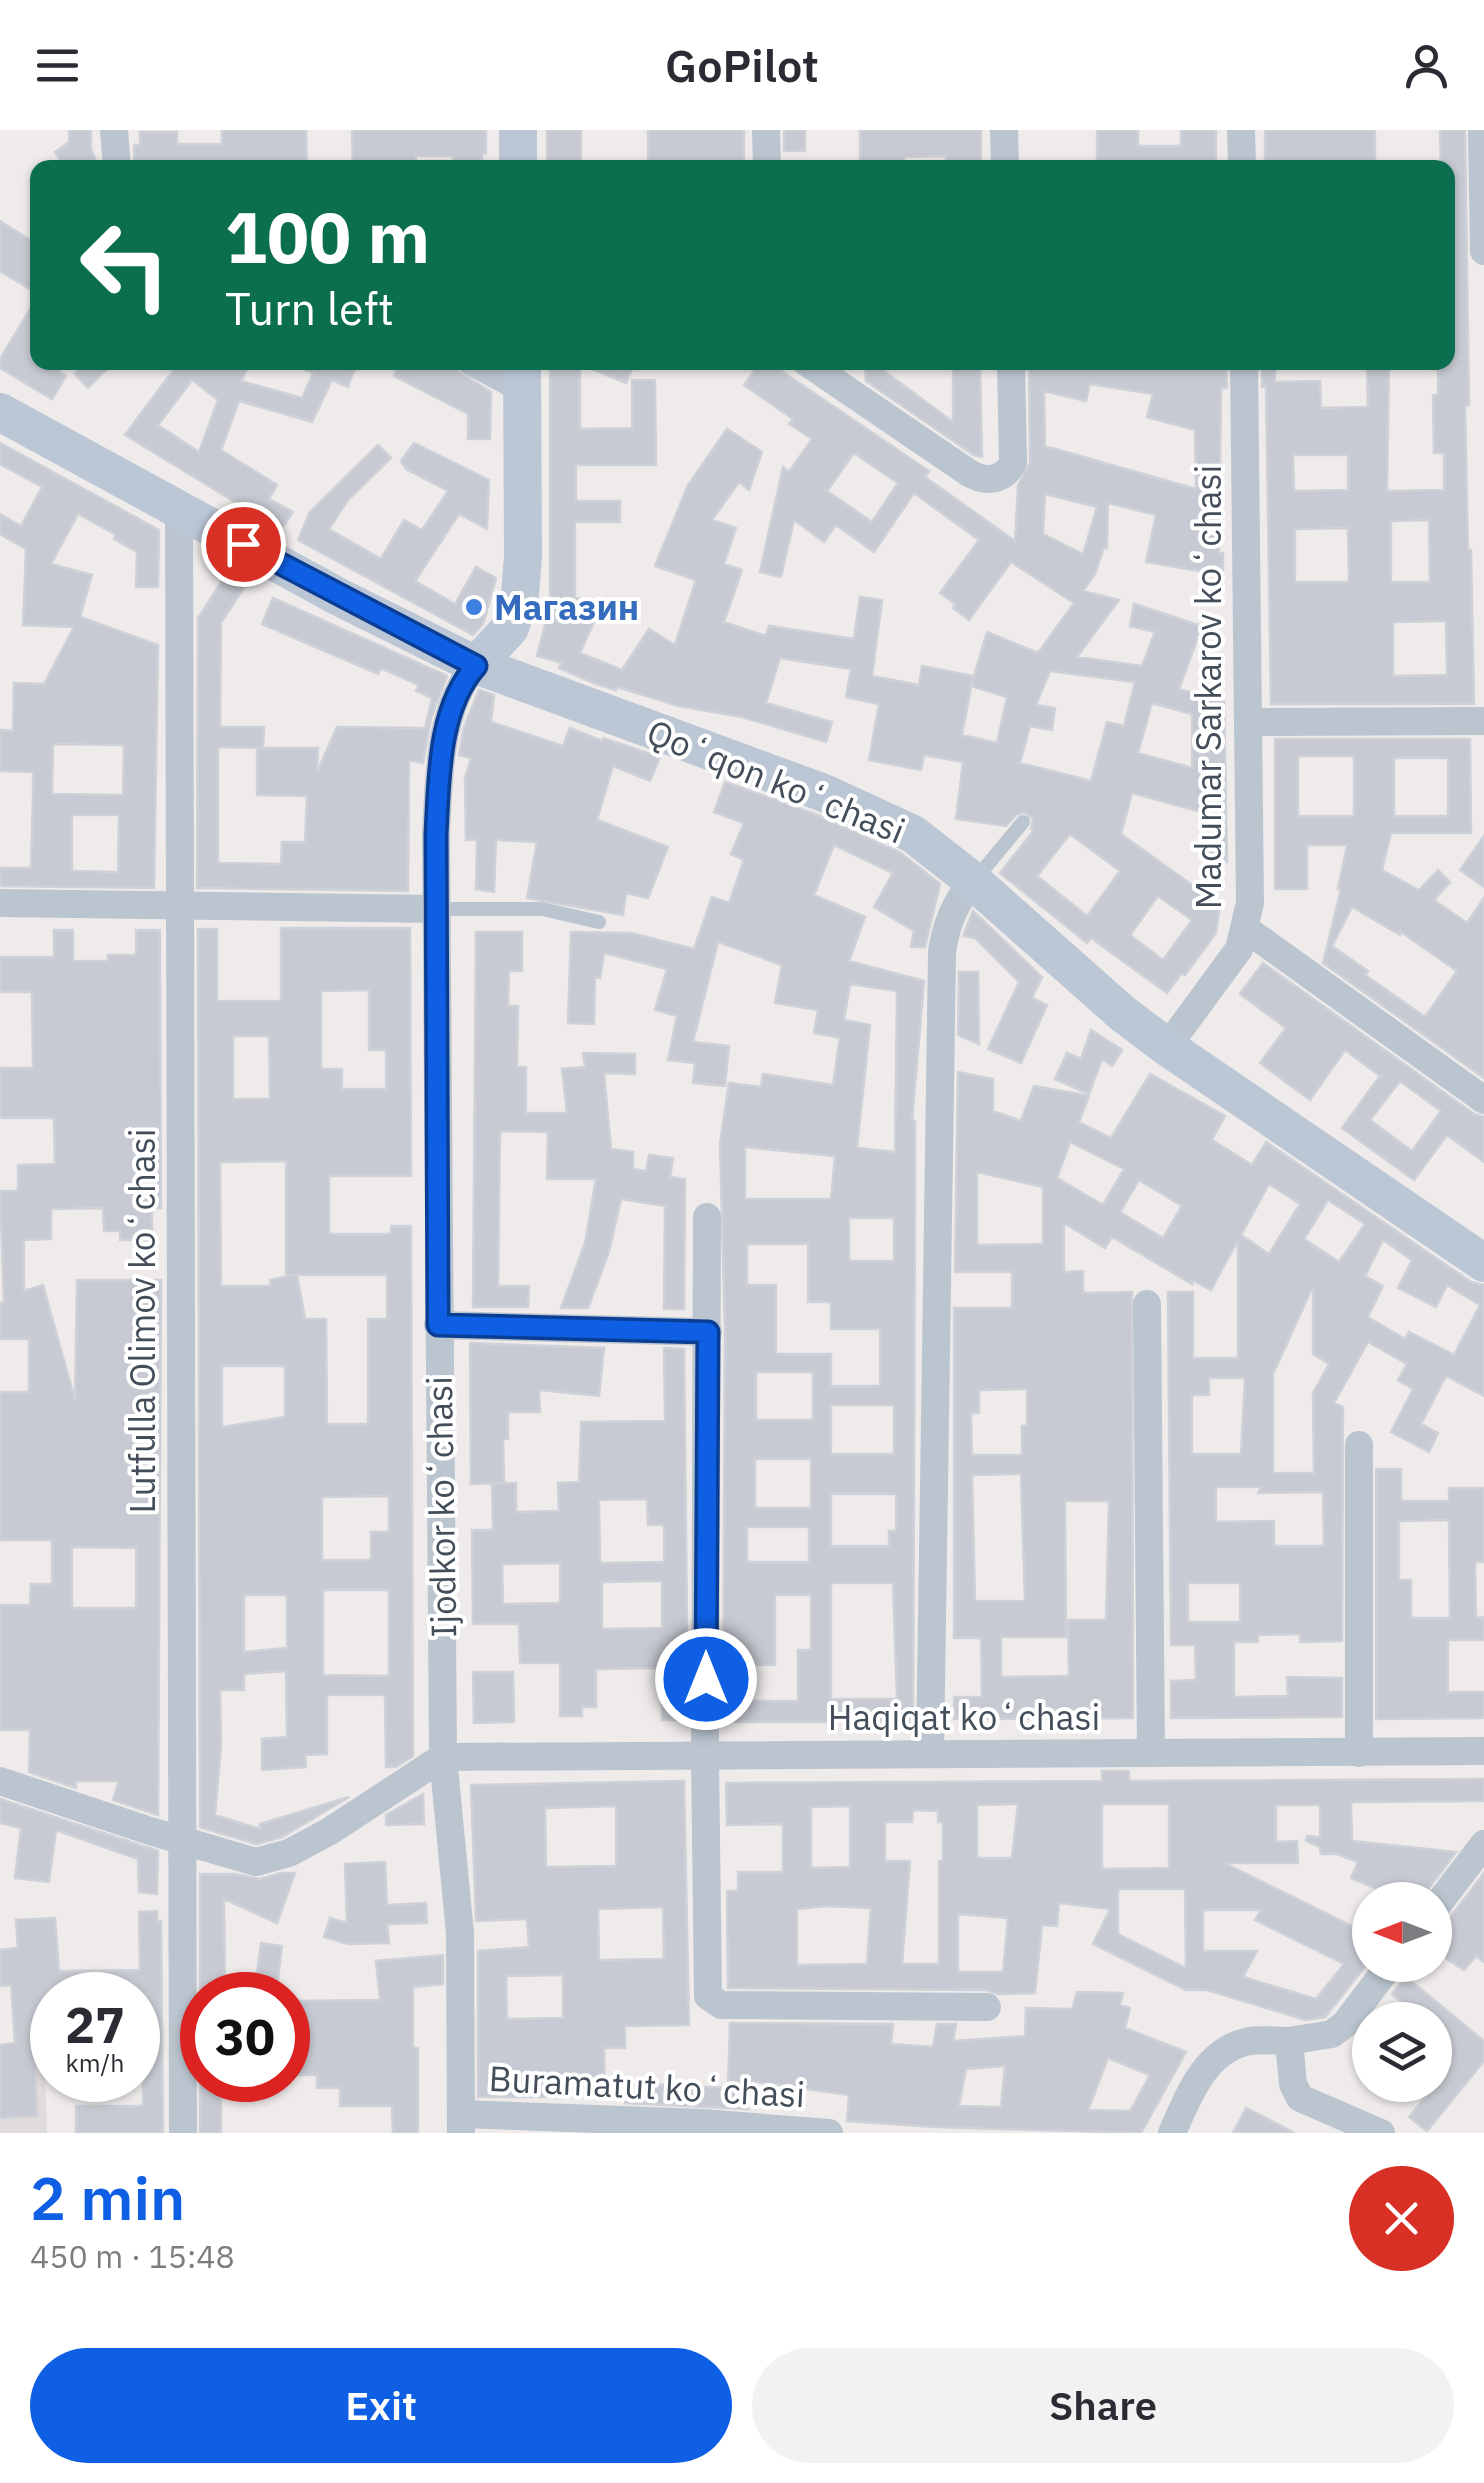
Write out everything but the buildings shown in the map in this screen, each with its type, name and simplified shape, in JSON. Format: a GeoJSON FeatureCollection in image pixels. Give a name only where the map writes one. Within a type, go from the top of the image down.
{"type":"FeatureCollection","features":[{"type":"Feature","properties":{"kind":"main road"},"geometry":{"type":"LineString","coordinates":[[518,130],[518,160]]}},
{"type":"Feature","properties":{"kind":"main road","name":"Ijodkor koʻchasi"},"geometry":{"type":"LineString","coordinates":[[476,666],[510,628],[520,595],[523,376]]}},
{"type":"Feature","properties":{"kind":"main road","name":"Qoʻqon koʻchasi"},"geometry":{"type":"LineString","coordinates":[[0,412],[339,597],[476,666],[824,793],[913,834],[1167,1047],[1484,1263]]}},
{"type":"Feature","properties":{"kind":"street"},"geometry":{"type":"LineString","coordinates":[[114,130],[116,160]]}},
{"type":"Feature","properties":{"kind":"street"},"geometry":{"type":"LineString","coordinates":[[766,130],[767,160]]}},
{"type":"Feature","properties":{"kind":"street"},"geometry":{"type":"LineString","coordinates":[[1004,130],[1005,160]]}},
{"type":"Feature","properties":{"kind":"street"},"geometry":{"type":"LineString","coordinates":[[1241,130],[1242,160]]}},
{"type":"Feature","properties":{"kind":"street"},"geometry":{"type":"LineString","coordinates":[[1482,130],[1484,251]]}},
{"type":"Feature","properties":{"kind":"street"},"geometry":{"type":"LineString","coordinates":[[818,370],[978,478],[990,480],[1003,476],[1014,463],[1010,370]]}},
{"type":"Feature","properties":{"kind":"street","name":"Madumar Sarkarov koʻchasi"},"geometry":{"type":"LineString","coordinates":[[1167,1047],[1239,949],[1250,903],[1244,370]]}},
{"type":"Feature","properties":{"kind":"street","name":"Lutfulla Olimov koʻchasi"},"geometry":{"type":"LineString","coordinates":[[178,509],[182,2133]]}},
{"type":"Feature","properties":{"kind":"street","name":"Ijodkor koʻchasi"},"geometry":{"type":"LineString","coordinates":[[461,2123],[460,1933],[444,1757],[436,834],[440,770],[454,701],[463,680],[476,666]]}},
{"type":"Feature","properties":{"kind":"street"},"geometry":{"type":"LineString","coordinates":[[1249,722],[1484,721]]}},
{"type":"Feature","properties":{"kind":"street"},"geometry":{"type":"LineString","coordinates":[[930,1754],[942,952],[946,928],[958,900],[973,881]]}},
{"type":"Feature","properties":{"kind":"street"},"geometry":{"type":"LineString","coordinates":[[0,903],[436,909]]}},
{"type":"Feature","properties":{"kind":"street"},"geometry":{"type":"LineString","coordinates":[[1246,929],[1484,1100]]}},
{"type":"Feature","properties":{"kind":"street"},"geometry":{"type":"LineString","coordinates":[[707,1218],[706,1990],[711,2000],[721,2005],[987,2007]]}},
{"type":"Feature","properties":{"kind":"street"},"geometry":{"type":"LineString","coordinates":[[1147,1304],[1152,1754]]}},
{"type":"Feature","properties":{"kind":"street"},"geometry":{"type":"LineString","coordinates":[[438,1325],[708,1332]]}},
{"type":"Feature","properties":{"kind":"street"},"geometry":{"type":"LineString","coordinates":[[1359,1445],[1359,1752]]}},
{"type":"Feature","properties":{"kind":"street","name":"Haqiqat koʻchasi"},"geometry":{"type":"LineString","coordinates":[[444,1757],[1484,1751]]}},
{"type":"Feature","properties":{"kind":"street"},"geometry":{"type":"LineString","coordinates":[[0,1782],[256,1862],[273,1859],[330,1831],[444,1757]]}},
{"type":"Feature","properties":{"kind":"street"},"geometry":{"type":"LineString","coordinates":[[1452,1886],[1484,1844]]}},
{"type":"Feature","properties":{"kind":"street"},"geometry":{"type":"LineString","coordinates":[[1172,2133],[1195,2082],[1218,2056],[1249,2041],[1290,2042],[1332,2034],[1345,2024],[1377,1982]]}},
{"type":"Feature","properties":{"kind":"street"},"geometry":{"type":"LineString","coordinates":[[1290,2042],[1292,2078],[1300,2098],[1381,2133]]}},
{"type":"Feature","properties":{"kind":"street","name":"Buramatut koʻchasi"},"geometry":{"type":"LineString","coordinates":[[461,2123],[828,2133]]}},
{"type":"Feature","properties":{"kind":"lane"},"geometry":{"type":"LineString","coordinates":[[973,881],[1023,822]]}},
{"type":"Feature","properties":{"kind":"lane"},"geometry":{"type":"LineString","coordinates":[[436,909],[542,909],[600,922]]}},
{"type":"Feature","properties":{"kind":"shaded area"},"geometry":{"type":"Polygon","coordinates":[[[30,2068],[30,2102],[46,2102],[47,2133],[0,2133],[0,2071],[30,2068]]]}},
{"type":"Feature","properties":{"kind":"place","name":"Магазин"},"geometry":{"type":"Point","coordinates":[474,607]}},
{"type":"Feature","properties":{"kind":"route"},"geometry":{"type":"LineString","coordinates":[[243,544],[476,666],[463,680],[454,701],[440,770],[436,834],[438,1325],[708,1332],[706,1679]]}}]}
